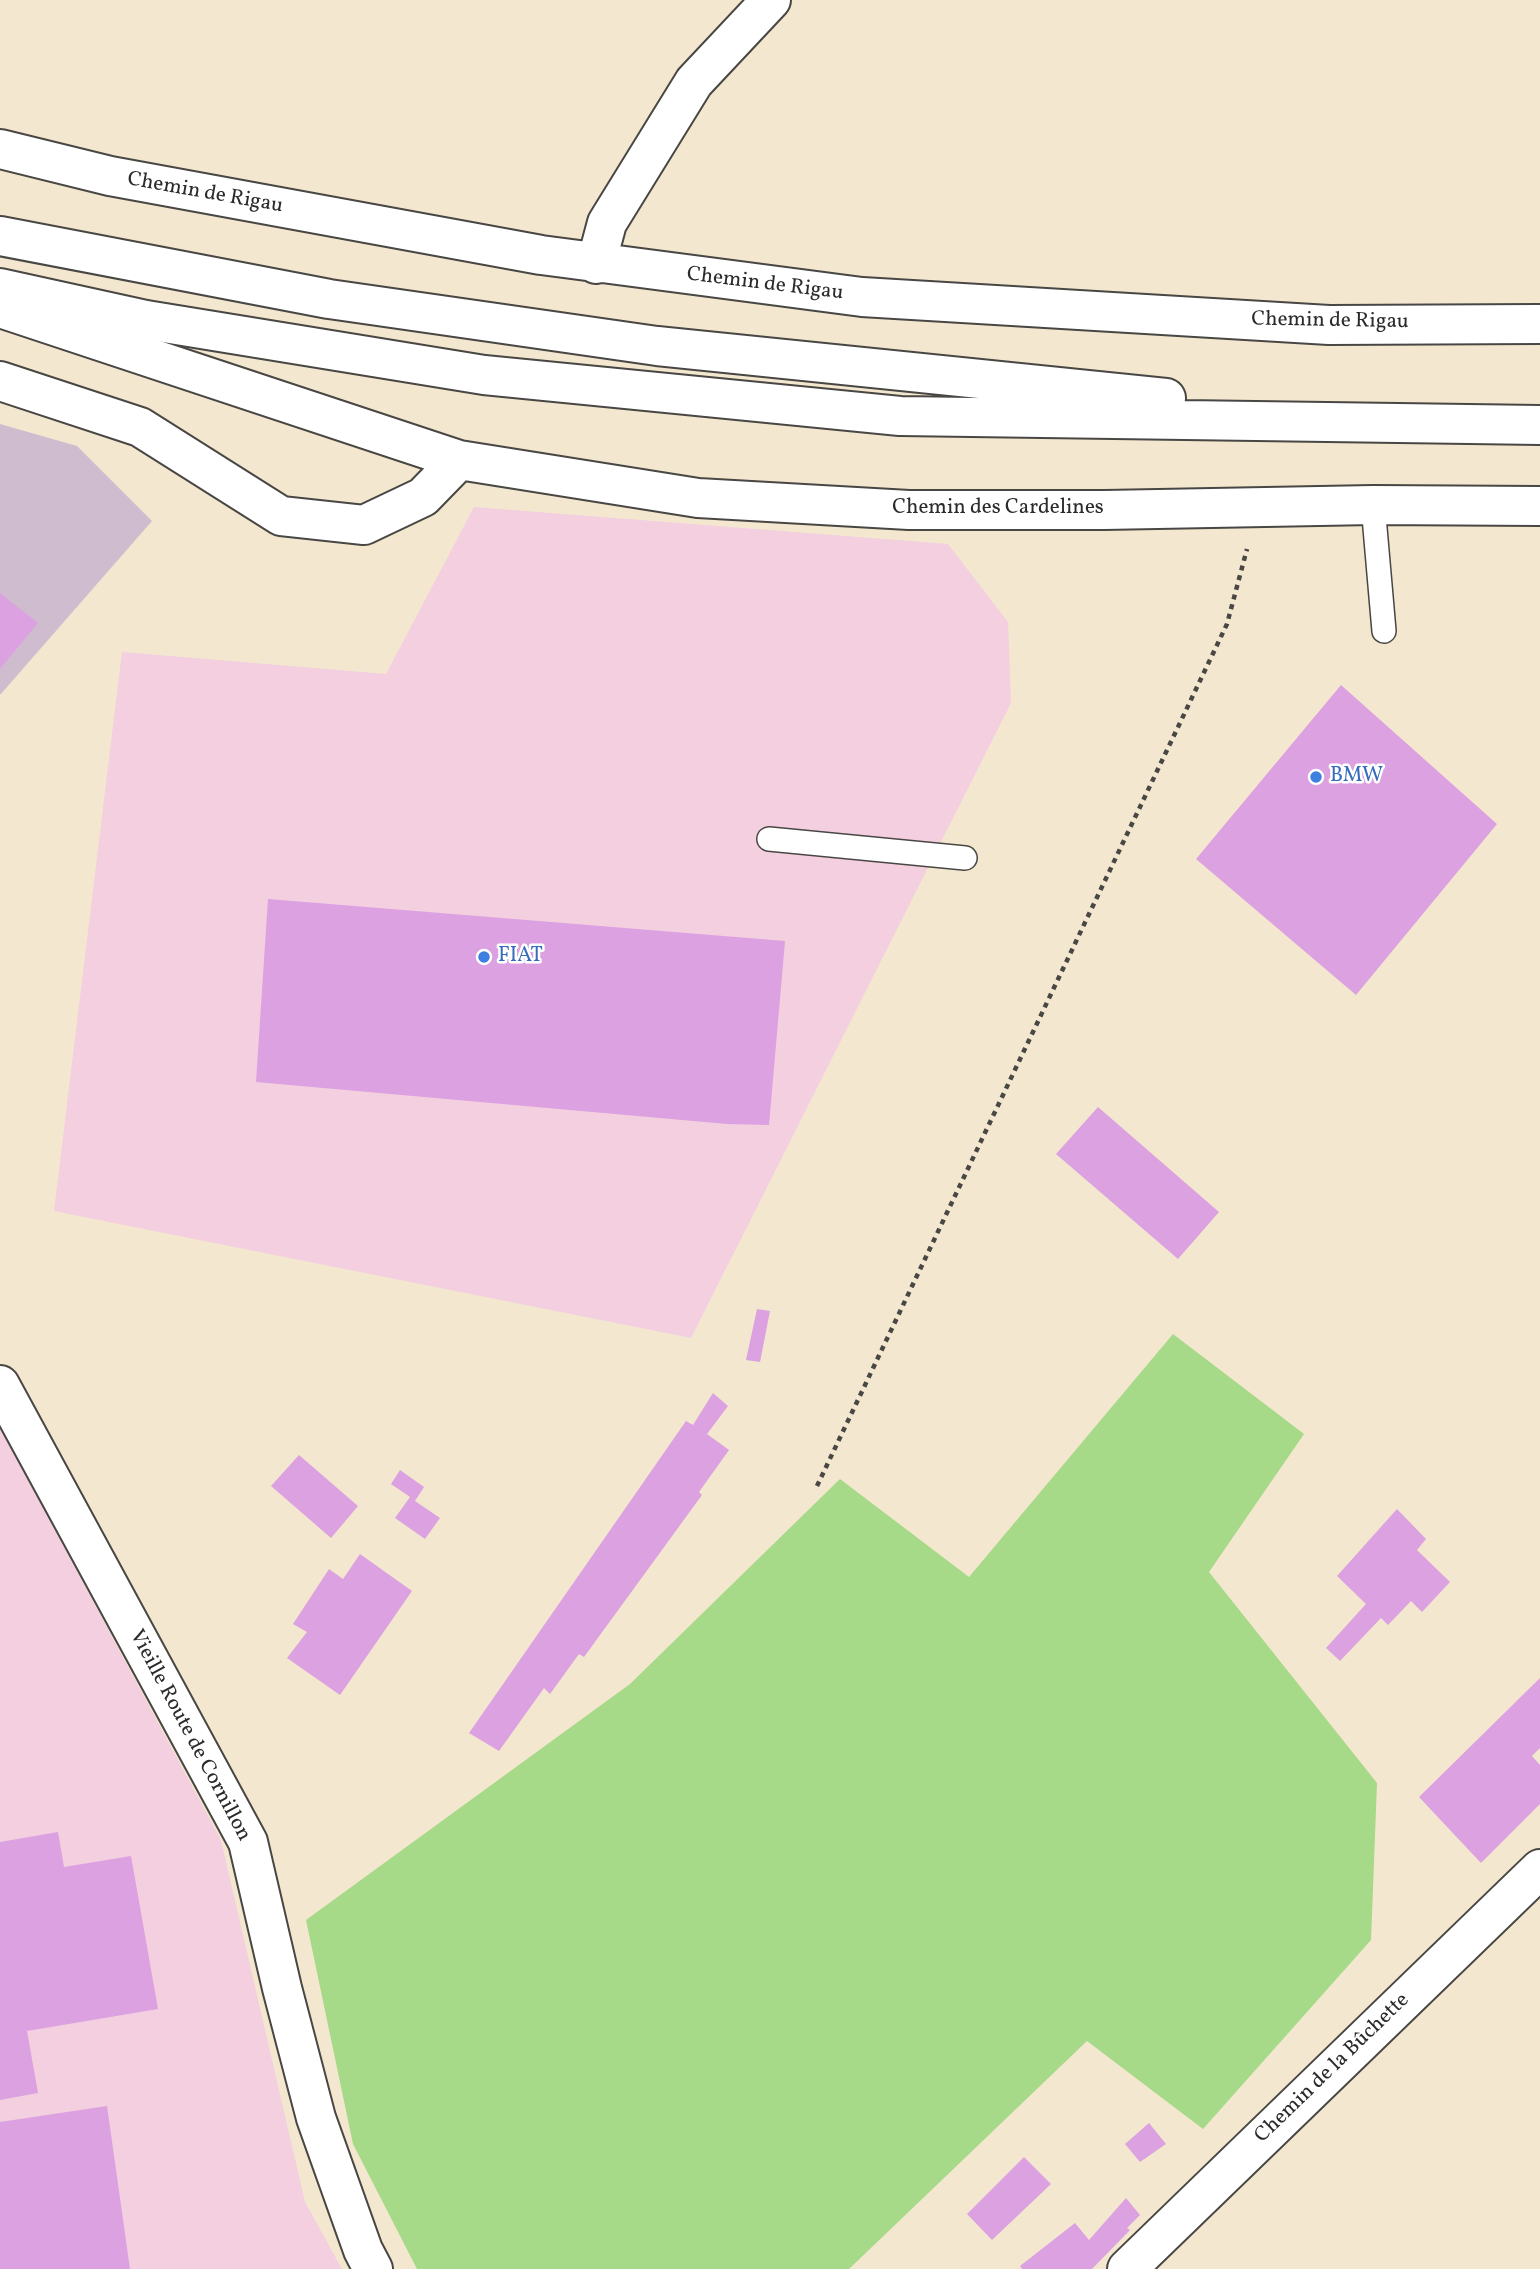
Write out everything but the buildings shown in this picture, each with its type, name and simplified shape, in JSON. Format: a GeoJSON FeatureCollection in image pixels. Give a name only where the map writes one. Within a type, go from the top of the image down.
{"type":"FeatureCollection","features":[{"type":"Feature","properties":{"kind":"street"},"geometry":{"type":"LineString","coordinates":[[596,264],[607,223],[694,82],[771,0]]}},
{"type":"Feature","properties":{"kind":"street","name":"Chemin de Rigau"},"geometry":{"type":"LineString","coordinates":[[0,149],[110,176],[596,264],[862,297],[1329,325],[1540,324]]}},
{"type":"Feature","properties":{"kind":"street"},"geometry":{"type":"LineString","coordinates":[[0,236],[357,303],[657,346],[1208,402],[1270,422]]}},
{"type":"Feature","properties":{"kind":"street"},"geometry":{"type":"LineString","coordinates":[[0,288],[146,320],[484,375],[900,416],[1540,425]]}},
{"type":"Feature","properties":{"kind":"street","name":"Chemin des Cardelines"},"geometry":{"type":"LineString","coordinates":[[0,308],[459,460],[698,498],[909,510],[1540,506]]}},
{"type":"Feature","properties":{"kind":"street"},"geometry":{"type":"LineString","coordinates":[[0,381],[141,427],[281,516],[364,525],[424,497],[459,460]]}},
{"type":"Feature","properties":{"kind":"street","name":"Vieille Route de Cornillon"},"geometry":{"type":"LineString","coordinates":[[0,1385],[248,1842],[316,2118],[363,2250],[373,2269]]}},
{"type":"Feature","properties":{"kind":"street","name":"Chemin de la Bûchette"},"geometry":{"type":"LineString","coordinates":[[1127,2269],[1540,1870]]}},
{"type":"Feature","properties":{"kind":"lane"},"geometry":{"type":"LineString","coordinates":[[1373,505],[1384,631]]}},
{"type":"Feature","properties":{"kind":"lane"},"geometry":{"type":"LineString","coordinates":[[769,839],[965,858]]}},
{"type":"Feature","properties":{"kind":"path"},"geometry":{"type":"LineString","coordinates":[[817,1486],[1227,624],[1258,507]]}},
{"type":"Feature","properties":{"kind":"shaded area"},"geometry":{"type":"Polygon","coordinates":[[[0,424],[77,446],[152,521],[0,695],[0,424]]]}},
{"type":"Feature","properties":{"kind":"shaded area","name":"FIAT"},"geometry":{"type":"Polygon","coordinates":[[[474,507],[948,544],[1008,622],[1011,703],[691,1338],[54,1211],[122,652],[386,674],[474,507]]]}},
{"type":"Feature","properties":{"kind":"shaded area"},"geometry":{"type":"Polygon","coordinates":[[[0,1428],[221,1840],[305,2202],[342,2269],[0,2269],[0,1428]]]}},
{"type":"Feature","properties":{"kind":"green space"},"geometry":{"type":"Polygon","coordinates":[[[1173,1334],[1304,1434],[1209,1572],[1377,1783],[1371,1940],[1203,2129],[1087,2041],[849,2269],[417,2269],[353,2144],[306,1920],[630,1684],[840,1479],[969,1577],[1173,1334]]]}},
{"type":"Feature","properties":{"kind":"place","name":"BMW"},"geometry":{"type":"Point","coordinates":[1316,777]}},
{"type":"Feature","properties":{"kind":"place","name":"FIAT"},"geometry":{"type":"Point","coordinates":[484,957]}}]}
